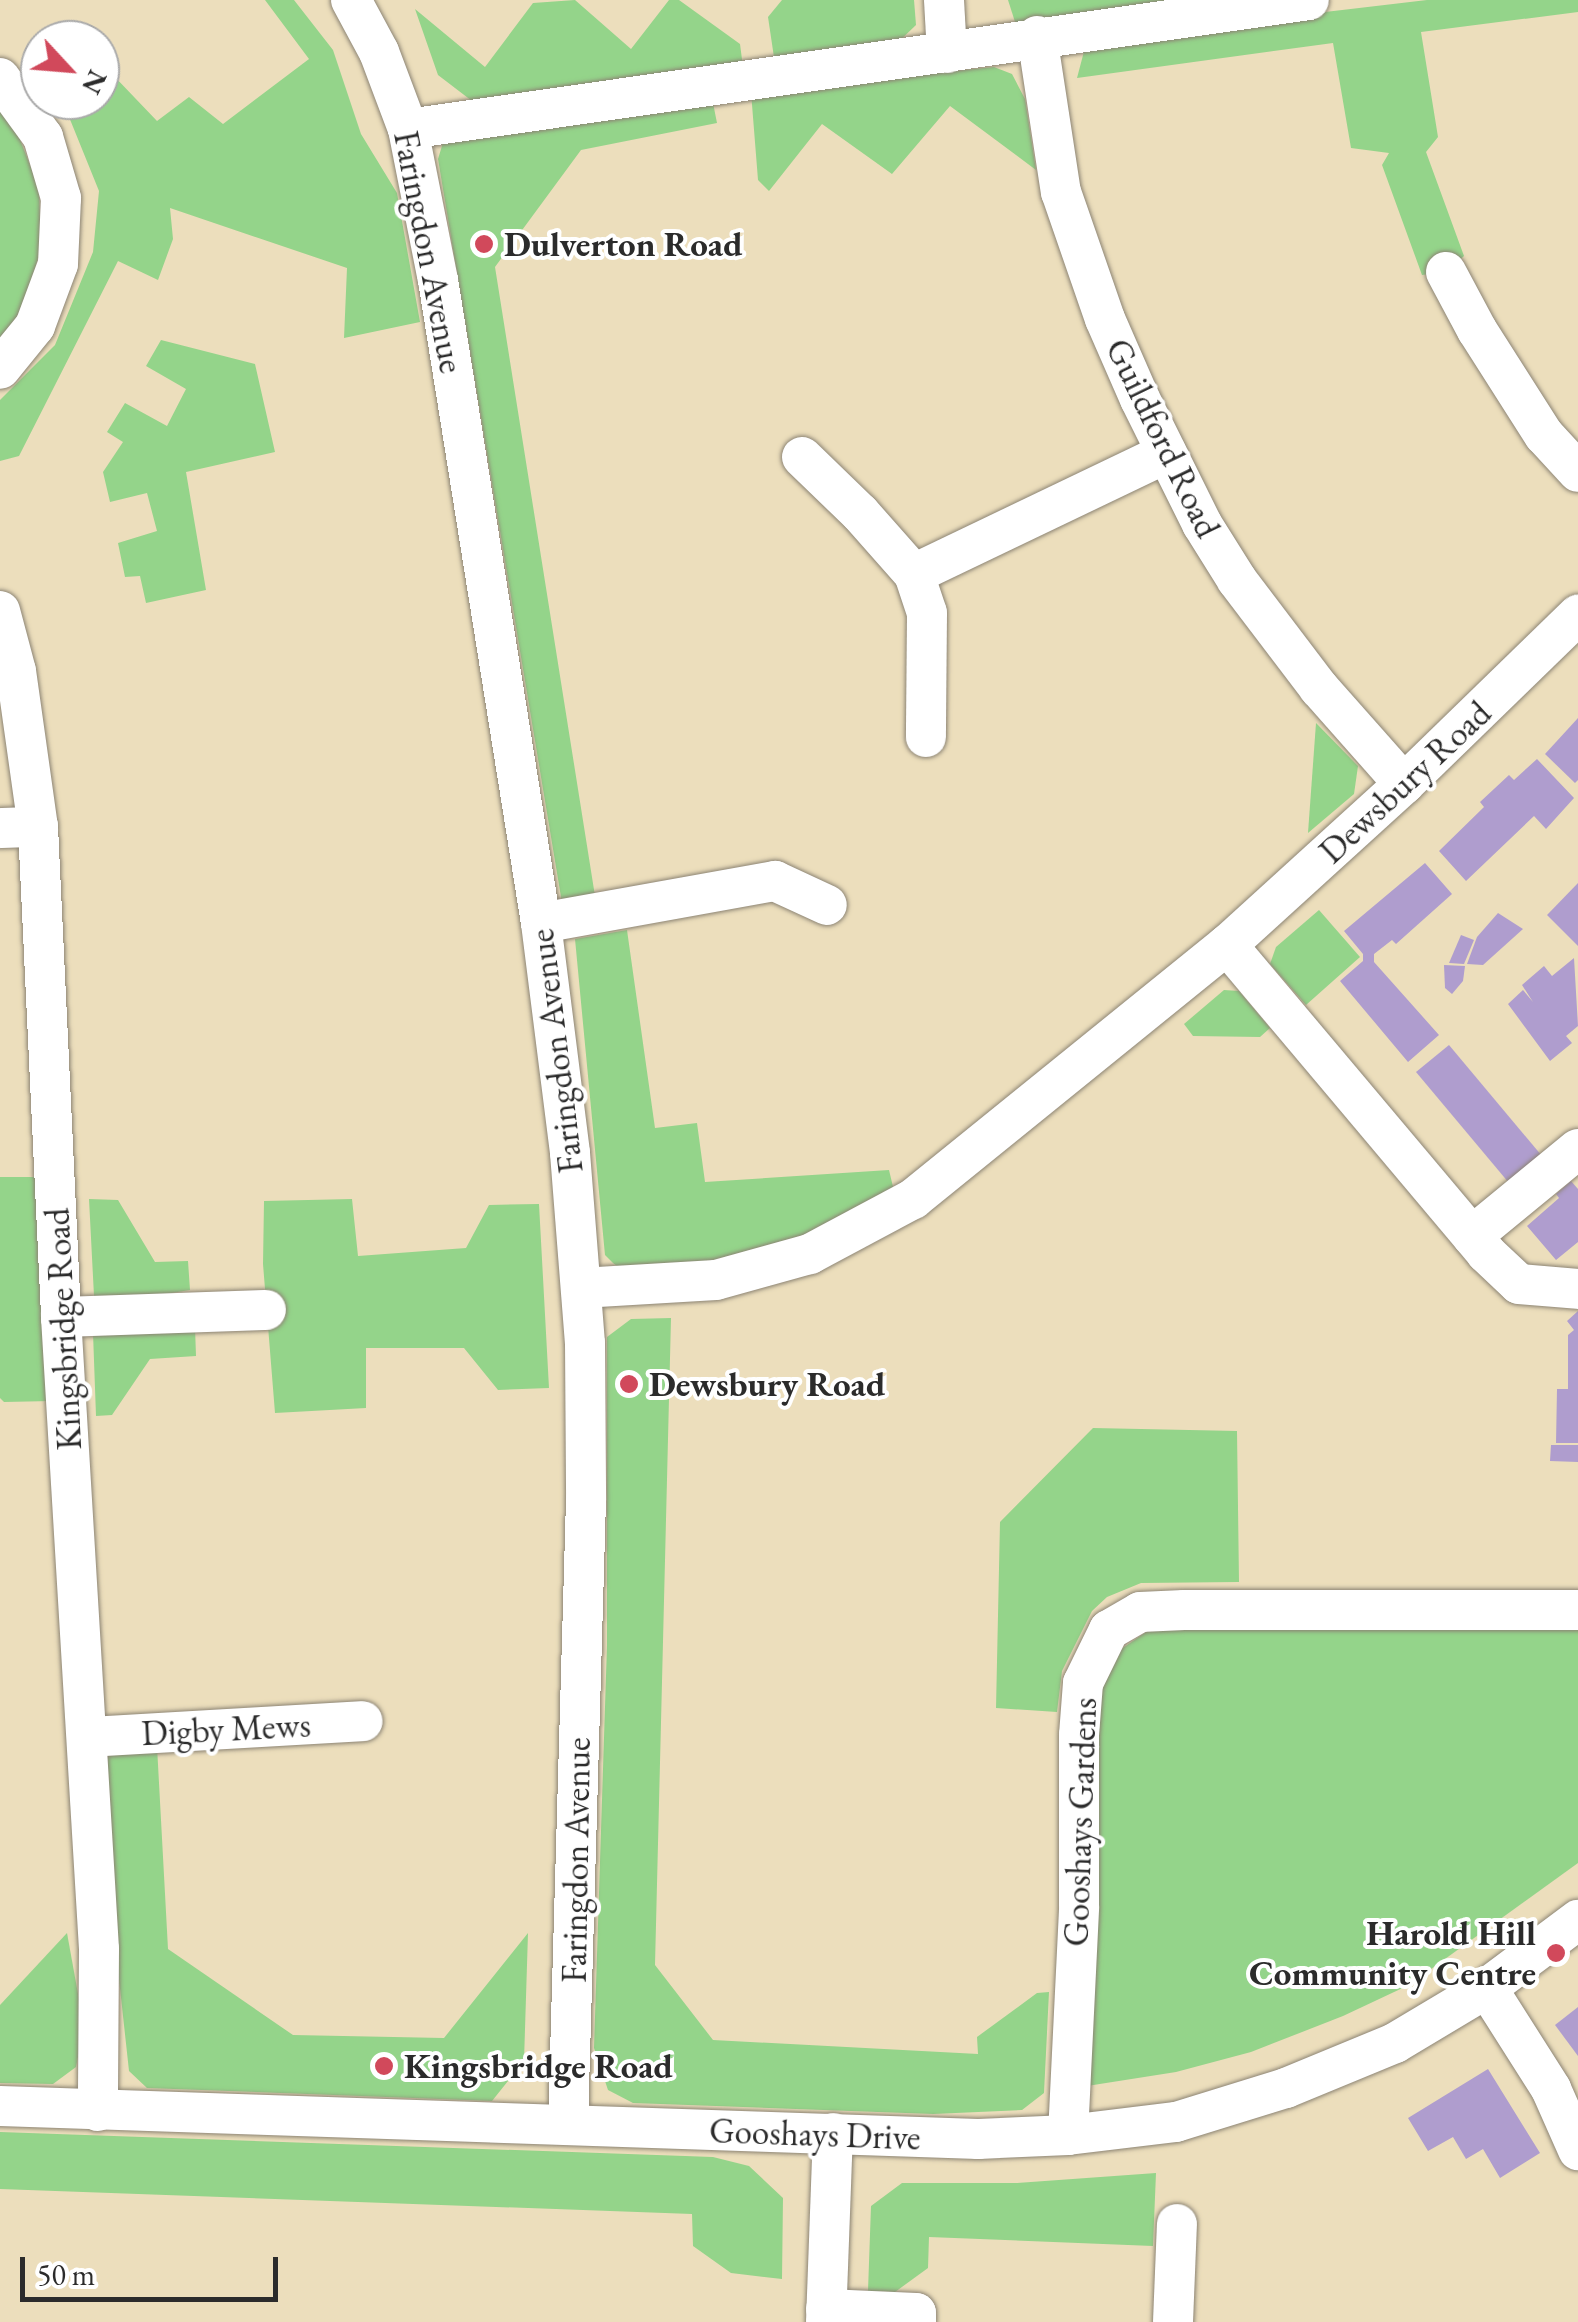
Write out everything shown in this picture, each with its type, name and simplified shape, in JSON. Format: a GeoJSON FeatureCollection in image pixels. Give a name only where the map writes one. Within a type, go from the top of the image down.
{"type":"FeatureCollection","features":[{"type":"Feature","properties":{"kind":"street","name":"Faringdon Avenue"},"geometry":{"type":"LineString","coordinates":[[351,0],[379,52],[408,129],[444,318],[542,924],[570,1153],[581,1288],[586,1500],[568,2125]]}},
{"type":"Feature","properties":{"kind":"street"},"geometry":{"type":"LineString","coordinates":[[944,0],[947,53]]}},
{"type":"Feature","properties":{"kind":"street"},"geometry":{"type":"LineString","coordinates":[[408,129],[730,80],[947,53],[1037,36],[1310,0]]}},
{"type":"Feature","properties":{"kind":"street","name":"Guildford Road"},"geometry":{"type":"LineString","coordinates":[[1037,36],[1061,192],[1074,238],[1105,319],[1167,453],[1202,524],[1280,640],[1404,784]]}},
{"type":"Feature","properties":{"kind":"street"},"geometry":{"type":"LineString","coordinates":[[0,78],[42,136],[60,198],[58,264],[35,326],[0,370]]}},
{"type":"Feature","properties":{"kind":"street"},"geometry":{"type":"LineString","coordinates":[[1446,272],[1477,330],[1544,435],[1578,472]]}},
{"type":"Feature","properties":{"kind":"street"},"geometry":{"type":"LineString","coordinates":[[914,574],[1167,453]]}},
{"type":"Feature","properties":{"kind":"street"},"geometry":{"type":"LineString","coordinates":[[802,456],[914,574],[927,613],[926,738]]}},
{"type":"Feature","properties":{"kind":"street","name":"Kingsbridge Road"},"geometry":{"type":"LineString","coordinates":[[0,610],[16,672],[19,828],[61,1317],[89,1738],[102,2029],[98,2111]]}},
{"type":"Feature","properties":{"kind":"street","name":"Dewsbury Road"},"geometry":{"type":"LineString","coordinates":[[581,1288],[716,1280],[810,1254],[912,1198],[1227,944],[1404,784],[1578,615]]}},
{"type":"Feature","properties":{"kind":"street"},"geometry":{"type":"LineString","coordinates":[[542,924],[776,881],[828,906]]}},
{"type":"Feature","properties":{"kind":"street"},"geometry":{"type":"LineString","coordinates":[[1227,944],[1472,1236],[1519,1284],[1561,1289]]}},
{"type":"Feature","properties":{"kind":"street"},"geometry":{"type":"LineString","coordinates":[[1472,1236],[1578,1149]]}},
{"type":"Feature","properties":{"kind":"street"},"geometry":{"type":"LineString","coordinates":[[61,1317],[266,1310]]}},
{"type":"Feature","properties":{"kind":"street","name":"Gooshays Gardens"},"geometry":{"type":"LineString","coordinates":[[1068,2135],[1079,1906],[1079,1735],[1083,1683],[1109,1630],[1140,1612],[1184,1610],[1578,1610]]}},
{"type":"Feature","properties":{"kind":"street","name":"Digby Mews"},"geometry":{"type":"LineString","coordinates":[[89,1738],[363,1721]]}},
{"type":"Feature","properties":{"kind":"street","name":"Gooshays Drive"},"geometry":{"type":"LineString","coordinates":[[0,2106],[978,2139],[1068,2135],[1176,2122],[1286,2088],[1394,2044],[1487,1988],[1578,1920]]}},
{"type":"Feature","properties":{"kind":"street"},"geometry":{"type":"LineString","coordinates":[[1487,1988],[1551,2089],[1578,2150]]}},
{"type":"Feature","properties":{"kind":"street"},"geometry":{"type":"LineString","coordinates":[[833,2134],[826,2316],[916,2313],[916,2322]]}},
{"type":"Feature","properties":{"kind":"street"},"geometry":{"type":"LineString","coordinates":[[1173,2322],[1177,2224]]}},
{"type":"Feature","properties":{"kind":"green space"},"geometry":{"type":"Polygon","coordinates":[[[265,0],[294,0],[333,50],[361,134],[397,193],[420,322],[344,338],[347,268],[170,208],[173,239],[158,280],[118,261],[19,456],[0,461],[0,400],[55,345],[93,252],[99,191],[70,120],[120,120],[120,82],[157,121],[189,97],[223,124],[309,59],[265,0]]]}},
{"type":"Feature","properties":{"kind":"green space"},"geometry":{"type":"Polygon","coordinates":[[[575,0],[631,49],[669,0],[679,0],[740,44],[743,67],[472,101],[438,75],[415,9],[485,67],[533,3],[575,0]]]}},
{"type":"Feature","properties":{"kind":"green space"},"geometry":{"type":"Polygon","coordinates":[[[782,0],[914,0],[916,25],[891,49],[775,64],[768,17],[782,0]]]}},
{"type":"Feature","properties":{"kind":"green space"},"geometry":{"type":"Polygon","coordinates":[[[1008,0],[1207,0],[1016,25],[1008,0]]]}},
{"type":"Feature","properties":{"kind":"green space"},"geometry":{"type":"Polygon","coordinates":[[[1427,0],[1578,0],[1578,12],[1421,32],[1438,137],[1426,152],[1464,256],[1446,272],[1422,275],[1382,165],[1389,153],[1351,148],[1333,43],[1077,78],[1087,40],[1427,0]]]}},
{"type":"Feature","properties":{"kind":"green space"},"geometry":{"type":"Polygon","coordinates":[[[994,67],[1012,74],[1025,99],[1036,170],[950,106],[892,174],[822,124],[769,191],[758,180],[751,92],[994,67]]]}},
{"type":"Feature","properties":{"kind":"green space"},"geometry":{"type":"Polygon","coordinates":[[[712,98],[717,123],[581,150],[495,267],[595,896],[562,903],[438,159],[445,136],[712,98]]]}},
{"type":"Feature","properties":{"kind":"green space"},"geometry":{"type":"Polygon","coordinates":[[[0,111],[17,132],[39,188],[41,248],[24,306],[0,341],[0,111]]]}},
{"type":"Feature","properties":{"kind":"green space"},"geometry":{"type":"Polygon","coordinates":[[[161,340],[255,364],[275,452],[186,472],[206,590],[146,603],[140,576],[125,577],[118,543],[157,531],[147,493],[110,502],[103,472],[123,442],[107,432],[125,403],[167,426],[186,389],[146,366],[161,340]]]}},
{"type":"Feature","properties":{"kind":"green space"},"geometry":{"type":"Polygon","coordinates":[[[1316,723],[1358,766],[1354,794],[1308,833],[1316,723]]]}},
{"type":"Feature","properties":{"kind":"green space"},"geometry":{"type":"Polygon","coordinates":[[[1319,910],[1360,957],[1306,1005],[1270,964],[1276,947],[1319,910]]]}},
{"type":"Feature","properties":{"kind":"green space"},"geometry":{"type":"Polygon","coordinates":[[[627,930],[655,1128],[697,1123],[705,1182],[889,1170],[894,1191],[835,1227],[718,1262],[622,1270],[613,1263],[605,1255],[575,939],[627,930]]]}},
{"type":"Feature","properties":{"kind":"green space"},"geometry":{"type":"Polygon","coordinates":[[[1224,990],[1239,991],[1270,1028],[1260,1037],[1193,1036],[1184,1024],[1224,990]]]}},
{"type":"Feature","properties":{"kind":"green space"},"geometry":{"type":"Polygon","coordinates":[[[0,1177],[40,1177],[52,1401],[4,1402],[0,1398],[0,1177]]]}},
{"type":"Feature","properties":{"kind":"green space"},"geometry":{"type":"Polygon","coordinates":[[[89,1199],[118,1200],[155,1262],[188,1261],[190,1290],[153,1296],[94,1296],[89,1199]]]}},
{"type":"Feature","properties":{"kind":"green space"},"geometry":{"type":"Polygon","coordinates":[[[352,1199],[358,1256],[466,1248],[489,1205],[539,1204],[549,1388],[498,1390],[464,1348],[366,1348],[366,1408],[275,1413],[263,1264],[264,1201],[352,1199]]]}},
{"type":"Feature","properties":{"kind":"green space"},"geometry":{"type":"Polygon","coordinates":[[[671,1318],[655,1965],[713,2040],[978,2054],[977,2037],[1037,1993],[1049,1992],[1044,2093],[1022,2110],[933,2114],[633,2103],[608,2090],[594,2048],[607,1645],[607,1337],[631,1319],[671,1318]]]}},
{"type":"Feature","properties":{"kind":"green space"},"geometry":{"type":"Polygon","coordinates":[[[195,1327],[196,1356],[150,1359],[112,1415],[96,1416],[93,1333],[195,1327]]]}},
{"type":"Feature","properties":{"kind":"green space"},"geometry":{"type":"Polygon","coordinates":[[[1093,1428],[1237,1431],[1239,1582],[1141,1583],[1107,1597],[1092,1611],[1062,1671],[1057,1712],[996,1708],[1000,1522],[1093,1428]]]}},
{"type":"Feature","properties":{"kind":"green space"},"geometry":{"type":"Polygon","coordinates":[[[1578,1623],[1578,1863],[1409,1985],[1343,2016],[1251,2052],[1176,2072],[1087,2086],[1096,1704],[1114,1654],[1149,1630],[1578,1623]]]}},
{"type":"Feature","properties":{"kind":"green space"},"geometry":{"type":"Polygon","coordinates":[[[157,1746],[168,1949],[293,2035],[444,2038],[528,1933],[524,2061],[492,2101],[147,2088],[129,2071],[118,1970],[107,1750],[157,1746]]]}},
{"type":"Feature","properties":{"kind":"green space"},"geometry":{"type":"Polygon","coordinates":[[[67,1933],[84,2027],[76,2067],[53,2084],[0,2083],[0,2005],[67,1933]]]}},
{"type":"Feature","properties":{"kind":"green space"},"geometry":{"type":"Polygon","coordinates":[[[0,2132],[713,2157],[749,2166],[783,2198],[782,2279],[731,2273],[693,2246],[692,2214],[0,2189],[0,2132]]]}},
{"type":"Feature","properties":{"kind":"green space"},"geometry":{"type":"Polygon","coordinates":[[[1156,2173],[1153,2246],[929,2237],[928,2268],[895,2292],[868,2291],[871,2206],[902,2183],[1017,2183],[1156,2173]]]}},
{"type":"Feature","properties":{"kind":"building"},"geometry":{"type":"Polygon","coordinates":[[[1578,718],[1578,780],[1575,783],[1545,754],[1578,718]]]}},
{"type":"Feature","properties":{"kind":"building"},"geometry":{"type":"Polygon","coordinates":[[[1537,759],[1574,798],[1546,829],[1534,816],[1466,881],[1439,851],[1484,807],[1480,802],[1509,775],[1514,780],[1537,759]]]}},
{"type":"Feature","properties":{"kind":"building"},"geometry":{"type":"Polygon","coordinates":[[[1425,863],[1452,894],[1396,944],[1392,940],[1374,954],[1374,962],[1439,1035],[1408,1062],[1340,981],[1363,961],[1363,954],[1344,931],[1425,863]]]}},
{"type":"Feature","properties":{"kind":"building"},"geometry":{"type":"Polygon","coordinates":[[[1578,883],[1578,946],[1547,915],[1578,883]]]}},
{"type":"Feature","properties":{"kind":"building"},"geometry":{"type":"Polygon","coordinates":[[[1498,913],[1523,929],[1483,965],[1467,964],[1477,937],[1498,913]]]}},
{"type":"Feature","properties":{"kind":"building"},"geometry":{"type":"Polygon","coordinates":[[[1461,935],[1474,940],[1464,964],[1449,963],[1461,935]]]}},
{"type":"Feature","properties":{"kind":"building"},"geometry":{"type":"Polygon","coordinates":[[[1574,958],[1578,1026],[1566,1036],[1572,1043],[1550,1061],[1508,1004],[1523,990],[1533,1002],[1522,985],[1544,966],[1552,976],[1574,958]]]}},
{"type":"Feature","properties":{"kind":"building"},"geometry":{"type":"Polygon","coordinates":[[[1444,965],[1465,966],[1463,981],[1452,994],[1445,988],[1444,965]]]}},
{"type":"Feature","properties":{"kind":"building"},"geometry":{"type":"Polygon","coordinates":[[[1449,1045],[1542,1156],[1509,1183],[1416,1072],[1449,1045]]]}},
{"type":"Feature","properties":{"kind":"building"},"geometry":{"type":"Polygon","coordinates":[[[1571,1181],[1578,1189],[1578,1242],[1556,1260],[1527,1226],[1559,1198],[1556,1194],[1571,1181]]]}},
{"type":"Feature","properties":{"kind":"building"},"geometry":{"type":"Polygon","coordinates":[[[1578,1311],[1578,1443],[1556,1443],[1557,1389],[1568,1389],[1568,1335],[1574,1330],[1567,1321],[1578,1311]]]}},
{"type":"Feature","properties":{"kind":"building"},"geometry":{"type":"Polygon","coordinates":[[[1551,1445],[1578,1445],[1578,1462],[1550,1461],[1551,1445]]]}},
{"type":"Feature","properties":{"kind":"building"},"geometry":{"type":"Polygon","coordinates":[[[1578,2007],[1578,2056],[1555,2025],[1578,2007]]]}},
{"type":"Feature","properties":{"kind":"building"},"geometry":{"type":"Polygon","coordinates":[[[1488,2069],[1540,2153],[1500,2178],[1483,2149],[1466,2159],[1453,2137],[1428,2151],[1408,2118],[1488,2069]]]}},
{"type":"Feature","properties":{"kind":"place","name":"Dulverton Road"},"geometry":{"type":"Point","coordinates":[484,244]}},
{"type":"Feature","properties":{"kind":"place","name":"Dewsbury Road"},"geometry":{"type":"Point","coordinates":[629,1384]}},
{"type":"Feature","properties":{"kind":"place","name":"Harold Hill Community Centre"},"geometry":{"type":"Point","coordinates":[1556,1953]}},
{"type":"Feature","properties":{"kind":"place","name":"Kingsbridge Road"},"geometry":{"type":"Point","coordinates":[384,2066]}}]}
